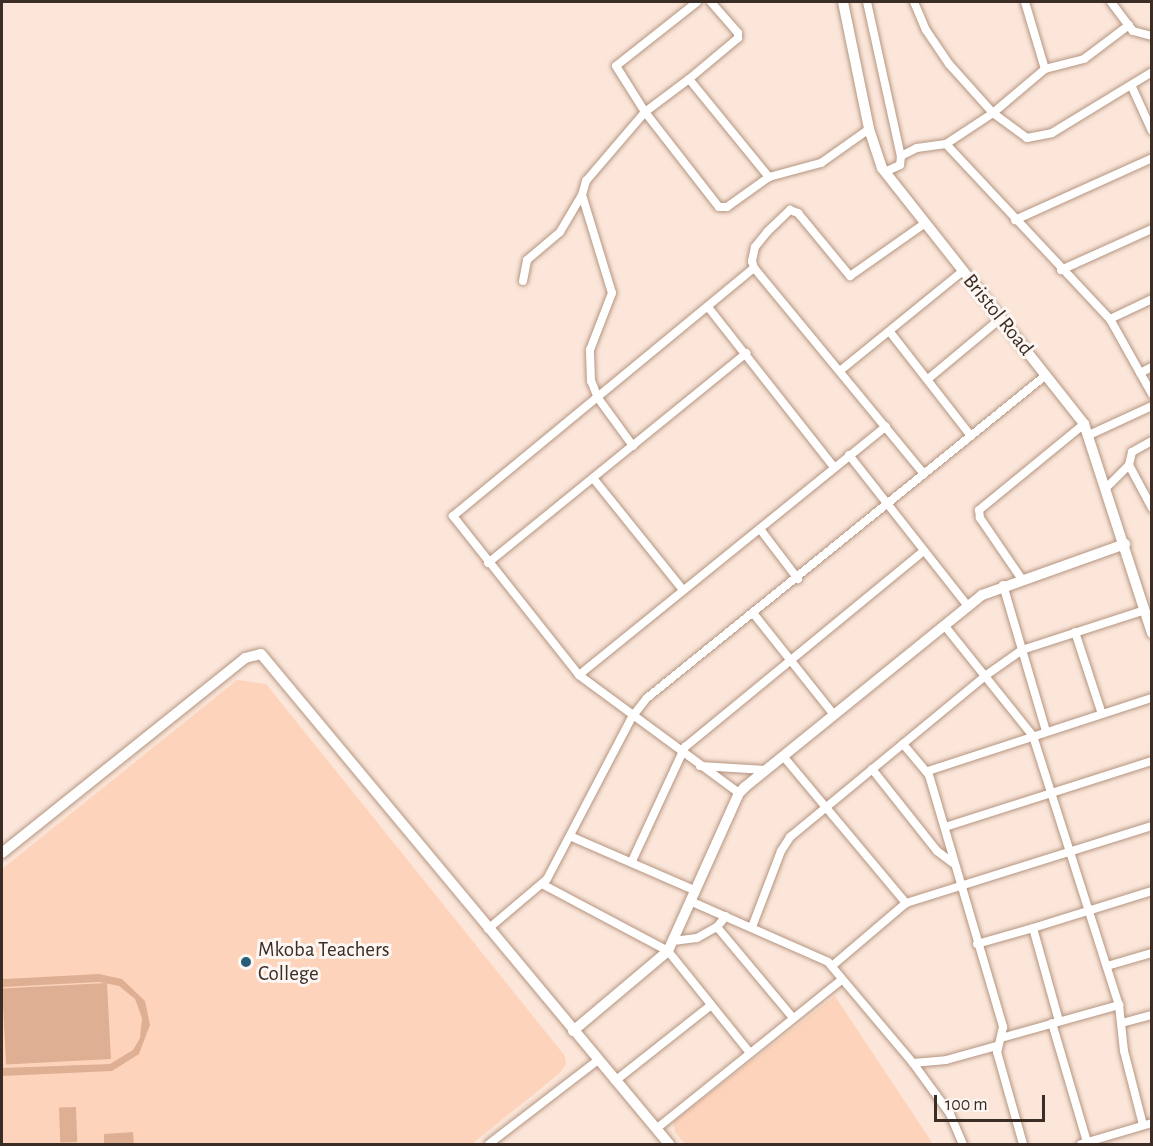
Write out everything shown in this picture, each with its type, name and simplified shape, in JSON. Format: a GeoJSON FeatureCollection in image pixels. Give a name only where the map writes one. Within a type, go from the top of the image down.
{"type":"FeatureCollection","features":[{"type":"Feature","properties":{"kind":"street"},"geometry":{"type":"LineString","coordinates":[[697,2],[617,63],[645,112],[719,207],[727,207],[770,177],[821,163],[869,129]]}},
{"type":"Feature","properties":{"kind":"street"},"geometry":{"type":"LineString","coordinates":[[523,281],[527,260],[560,232],[582,195],[595,167],[645,112],[738,39],[738,33],[711,2]]}},
{"type":"Feature","properties":{"kind":"street","name":"Bristol Road"},"geometry":{"type":"LineString","coordinates":[[843,2],[869,129],[885,172],[1087,430],[1152,633]]}},
{"type":"Feature","properties":{"kind":"street"},"geometry":{"type":"LineString","coordinates":[[867,2],[902,156],[900,165],[885,172]]}},
{"type":"Feature","properties":{"kind":"street"},"geometry":{"type":"LineString","coordinates":[[914,2],[937,50],[993,113],[1028,138],[1036,138],[1132,87],[1152,72]]}},
{"type":"Feature","properties":{"kind":"street"},"geometry":{"type":"LineString","coordinates":[[1025,2],[1045,69]]}},
{"type":"Feature","properties":{"kind":"street"},"geometry":{"type":"LineString","coordinates":[[1111,2],[1129,26],[1138,33],[1152,36]]}},
{"type":"Feature","properties":{"kind":"street"},"geometry":{"type":"LineString","coordinates":[[902,156],[917,148],[946,144],[993,113],[1045,69],[1084,59],[1129,26]]}},
{"type":"Feature","properties":{"kind":"street"},"geometry":{"type":"LineString","coordinates":[[689,79],[770,177]]}},
{"type":"Feature","properties":{"kind":"street"},"geometry":{"type":"LineString","coordinates":[[1132,87],[1152,131]]}},
{"type":"Feature","properties":{"kind":"street"},"geometry":{"type":"LineString","coordinates":[[946,144],[1061,270],[1110,319],[1152,394]]}},
{"type":"Feature","properties":{"kind":"street"},"geometry":{"type":"LineString","coordinates":[[1015,220],[1152,158]]}},
{"type":"Feature","properties":{"kind":"street"},"geometry":{"type":"LineString","coordinates":[[582,195],[612,293],[590,350],[591,381],[598,398],[633,446]]}},
{"type":"Feature","properties":{"kind":"street"},"geometry":{"type":"LineString","coordinates":[[739,793],[680,753],[579,675],[453,519],[453,513],[598,398],[753,268],[755,247],[790,210],[798,213],[850,276],[924,224]]}},
{"type":"Feature","properties":{"kind":"street"},"geometry":{"type":"LineString","coordinates":[[1061,270],[1152,229]]}},
{"type":"Feature","properties":{"kind":"street"},"geometry":{"type":"LineString","coordinates":[[753,268],[841,370],[924,474]]}},
{"type":"Feature","properties":{"kind":"street"},"geometry":{"type":"LineString","coordinates":[[841,370],[963,271]]}},
{"type":"Feature","properties":{"kind":"street"},"geometry":{"type":"LineString","coordinates":[[1110,319],[1152,299]]}},
{"type":"Feature","properties":{"kind":"street"},"geometry":{"type":"LineString","coordinates":[[708,307],[834,467]]}},
{"type":"Feature","properties":{"kind":"street"},"geometry":{"type":"LineString","coordinates":[[927,379],[1000,319]]}},
{"type":"Feature","properties":{"kind":"street"},"geometry":{"type":"LineString","coordinates":[[890,332],[971,436]]}},
{"type":"Feature","properties":{"kind":"street"},"geometry":{"type":"LineString","coordinates":[[488,563],[746,353]]}},
{"type":"Feature","properties":{"kind":"street"},"geometry":{"type":"LineString","coordinates":[[1140,372],[1152,367]]}},
{"type":"Feature","properties":{"kind":"street"},"geometry":{"type":"LineString","coordinates":[[488,929],[542,884],[572,837],[632,717],[655,690],[798,579],[1046,375]]}},
{"type":"Feature","properties":{"kind":"street"},"geometry":{"type":"LineString","coordinates":[[1021,578],[980,518],[979,510],[1087,430],[1152,406]]}},
{"type":"Feature","properties":{"kind":"street"},"geometry":{"type":"LineString","coordinates":[[579,675],[886,426]]}},
{"type":"Feature","properties":{"kind":"street"},"geometry":{"type":"LineString","coordinates":[[1107,487],[1129,465],[1132,452],[1152,441]]}},
{"type":"Feature","properties":{"kind":"street"},"geometry":{"type":"LineString","coordinates":[[849,455],[968,605]]}},
{"type":"Feature","properties":{"kind":"street"},"geometry":{"type":"LineString","coordinates":[[1129,465],[1152,508]]}},
{"type":"Feature","properties":{"kind":"street"},"geometry":{"type":"LineString","coordinates":[[593,478],[683,590]]}},
{"type":"Feature","properties":{"kind":"street"},"geometry":{"type":"LineString","coordinates":[[760,529],[798,579]]}},
{"type":"Feature","properties":{"kind":"street"},"geometry":{"type":"LineString","coordinates":[[670,946],[739,793],[968,605],[1003,585],[1021,578],[1125,544]]}},
{"type":"Feature","properties":{"kind":"street"},"geometry":{"type":"LineString","coordinates":[[632,861],[680,753],[790,659],[924,551]]}},
{"type":"Feature","properties":{"kind":"street"},"geometry":{"type":"LineString","coordinates":[[1003,585],[1046,731]]}},
{"type":"Feature","properties":{"kind":"street"},"geometry":{"type":"LineString","coordinates":[[752,927],[784,845],[825,806],[985,676],[1022,650],[1145,610]]}},
{"type":"Feature","properties":{"kind":"street"},"geometry":{"type":"LineString","coordinates":[[753,613],[834,715]]}},
{"type":"Feature","properties":{"kind":"street"},"geometry":{"type":"LineString","coordinates":[[944,624],[1033,736],[1119,1005],[1124,1051],[1148,1124],[1084,1143],[1033,928]]}},
{"type":"Feature","properties":{"kind":"street"},"geometry":{"type":"LineString","coordinates":[[1075,632],[1102,714]]}},
{"type":"Feature","properties":{"kind":"street"},"geometry":{"type":"LineString","coordinates":[[2,853],[245,658],[256,653],[266,657],[488,929],[669,1144]]}},
{"type":"Feature","properties":{"kind":"street"},"geometry":{"type":"LineString","coordinates":[[928,771],[1152,698]]}},
{"type":"Feature","properties":{"kind":"street"},"geometry":{"type":"LineString","coordinates":[[903,744],[928,771],[945,827],[960,887],[1003,1027],[999,1042],[1023,1144]]}},
{"type":"Feature","properties":{"kind":"street"},"geometry":{"type":"LineString","coordinates":[[783,756],[906,903]]}},
{"type":"Feature","properties":{"kind":"street"},"geometry":{"type":"LineString","coordinates":[[945,827],[1152,761]]}},
{"type":"Feature","properties":{"kind":"street"},"geometry":{"type":"LineString","coordinates":[[700,766],[766,770]]}},
{"type":"Feature","properties":{"kind":"street"},"geometry":{"type":"LineString","coordinates":[[872,769],[938,851],[954,863]]}},
{"type":"Feature","properties":{"kind":"street"},"geometry":{"type":"LineString","coordinates":[[832,966],[906,903],[1152,826]]}},
{"type":"Feature","properties":{"kind":"street"},"geometry":{"type":"LineString","coordinates":[[572,837],[632,861],[694,890]]}},
{"type":"Feature","properties":{"kind":"street"},"geometry":{"type":"LineString","coordinates":[[542,884],[670,946],[710,1006],[750,1053]]}},
{"type":"Feature","properties":{"kind":"street"},"geometry":{"type":"LineString","coordinates":[[977,944],[1152,891]]}},
{"type":"Feature","properties":{"kind":"street"},"geometry":{"type":"LineString","coordinates":[[690,901],[752,927],[832,966],[841,980],[913,1063],[950,1114],[963,1144]]}},
{"type":"Feature","properties":{"kind":"street"},"geometry":{"type":"LineString","coordinates":[[573,1031],[670,946],[697,938],[717,927],[726,916]]}},
{"type":"Feature","properties":{"kind":"street"},"geometry":{"type":"LineString","coordinates":[[717,927],[793,1018]]}},
{"type":"Feature","properties":{"kind":"street"},"geometry":{"type":"LineString","coordinates":[[1107,966],[1152,953]]}},
{"type":"Feature","properties":{"kind":"street"},"geometry":{"type":"LineString","coordinates":[[656,1129],[841,980]]}},
{"type":"Feature","properties":{"kind":"street"},"geometry":{"type":"LineString","coordinates":[[913,1063],[946,1060],[1056,1022],[1119,1005]]}},
{"type":"Feature","properties":{"kind":"street"},"geometry":{"type":"LineString","coordinates":[[615,1081],[710,1006]]}},
{"type":"Feature","properties":{"kind":"street"},"geometry":{"type":"LineString","coordinates":[[1122,1023],[1152,1015]]}},
{"type":"Feature","properties":{"kind":"street"},"geometry":{"type":"LineString","coordinates":[[489,1144],[598,1060]]}},
{"type":"Feature","properties":{"kind":"shaded area","name":"Mkoba Teachers College"},"geometry":{"type":"Polygon","coordinates":[[[237,680],[266,684],[565,1056],[566,1064],[560,1073],[472,1144],[2,1144],[2,869],[237,680]]]}},
{"type":"Feature","properties":{"kind":"shaded area"},"geometry":{"type":"Polygon","coordinates":[[[99,974],[122,979],[145,1001],[150,1025],[139,1054],[112,1071],[2,1076],[2,1068],[110,1064],[133,1050],[140,1038],[142,1018],[135,999],[119,986],[99,982],[2,987],[2,979],[99,974]]]}},
{"type":"Feature","properties":{"kind":"shaded area"},"geometry":{"type":"Polygon","coordinates":[[[107,983],[111,1059],[6,1064],[2,988],[107,983]]]}},
{"type":"Feature","properties":{"kind":"shaded area"},"geometry":{"type":"Polygon","coordinates":[[[835,996],[933,1144],[685,1144],[675,1132],[673,1122],[835,996]]]}},
{"type":"Feature","properties":{"kind":"shaded area"},"geometry":{"type":"Polygon","coordinates":[[[76,1107],[77,1142],[60,1143],[59,1108],[76,1107]]]}},
{"type":"Feature","properties":{"kind":"shaded area"},"geometry":{"type":"Polygon","coordinates":[[[133,1132],[134,1144],[104,1144],[104,1134],[133,1132]]]}},
{"type":"Feature","properties":{"kind":"place","name":"Mkoba Teachers College"},"geometry":{"type":"Point","coordinates":[246,962]}}]}
